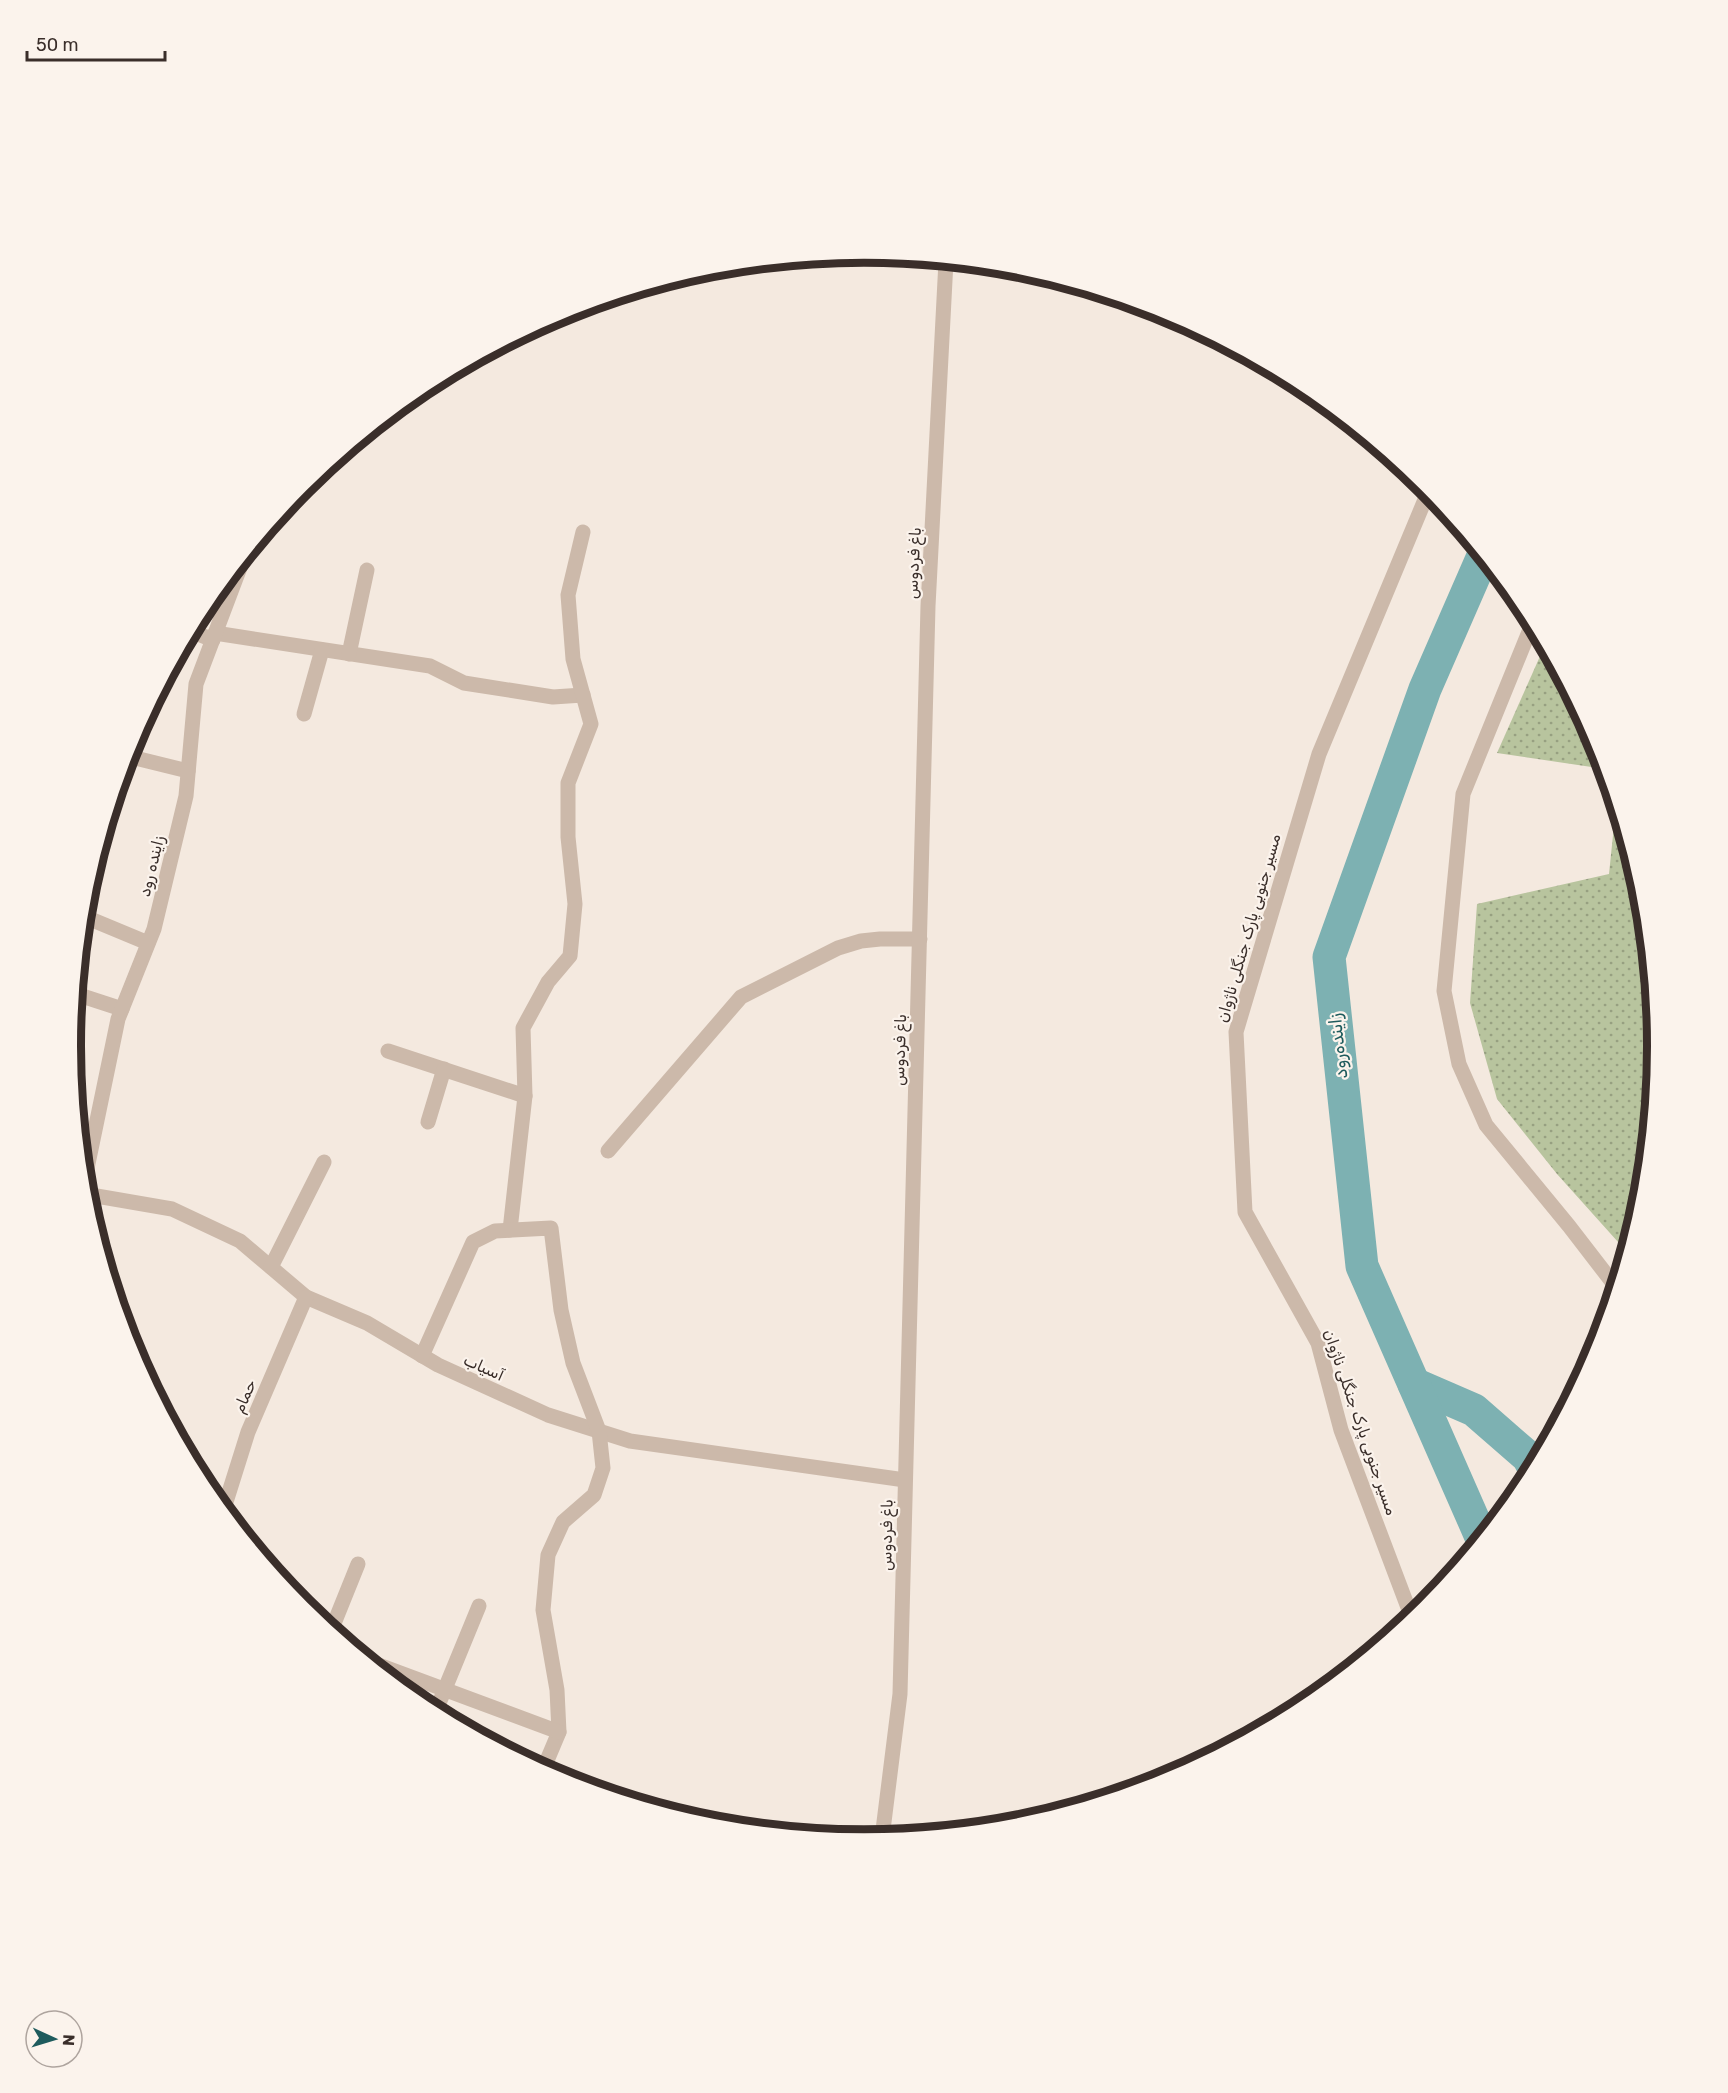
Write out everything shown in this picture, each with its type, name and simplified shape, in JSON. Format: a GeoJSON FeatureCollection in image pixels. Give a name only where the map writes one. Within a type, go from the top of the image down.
{"type":"FeatureCollection","features":[{"type":"Feature","properties":{"kind":"street","name":"باغ فردوس"},"geometry":{"type":"LineString","coordinates":[[883,1829],[900,1694],[928,606],[946,268]]}},
{"type":"Feature","properties":{"kind":"street","name":"مسیر جنوبی پارک جنگلی ناژوان"},"geometry":{"type":"LineString","coordinates":[[1409,1609],[1341,1430],[1318,1344],[1245,1212],[1236,1032],[1319,754],[1425,500]]}},
{"type":"Feature","properties":{"kind":"street"},"geometry":{"type":"LineString","coordinates":[[510,1230],[525,1096],[523,1028],[548,982],[570,956],[575,904],[568,837],[568,783],[591,724],[573,659],[568,596],[583,532]]}},
{"type":"Feature","properties":{"kind":"street"},"geometry":{"type":"LineString","coordinates":[[349,654],[367,570]]}},
{"type":"Feature","properties":{"kind":"street","name":"زاینده رود"},"geometry":{"type":"LineString","coordinates":[[89,1157],[118,1019],[154,929],[186,796],[196,684],[235,581]]}},
{"type":"Feature","properties":{"kind":"street"},"geometry":{"type":"LineString","coordinates":[[199,633],[430,666],[464,682],[553,697],[583,695]]}},
{"type":"Feature","properties":{"kind":"street"},"geometry":{"type":"LineString","coordinates":[[1529,633],[1463,794],[1444,991],[1459,1064],[1486,1125],[1611,1280]]}},
{"type":"Feature","properties":{"kind":"street"},"geometry":{"type":"LineString","coordinates":[[304,714],[322,650]]}},
{"type":"Feature","properties":{"kind":"street"},"geometry":{"type":"LineString","coordinates":[[137,758],[189,771]]}},
{"type":"Feature","properties":{"kind":"street"},"geometry":{"type":"LineString","coordinates":[[92,920],[148,943]]}},
{"type":"Feature","properties":{"kind":"street"},"geometry":{"type":"LineString","coordinates":[[608,1151],[741,996],[837,948],[861,941],[920,939]]}},
{"type":"Feature","properties":{"kind":"street"},"geometry":{"type":"LineString","coordinates":[[83,996],[122,1009]]}},
{"type":"Feature","properties":{"kind":"street"},"geometry":{"type":"LineString","coordinates":[[388,1051],[525,1096]]}},
{"type":"Feature","properties":{"kind":"street"},"geometry":{"type":"LineString","coordinates":[[428,1122],[444,1069]]}},
{"type":"Feature","properties":{"kind":"street"},"geometry":{"type":"LineString","coordinates":[[271,1267],[324,1162]]}},
{"type":"Feature","properties":{"kind":"street","name":"آسیاب"},"geometry":{"type":"LineString","coordinates":[[95,1196],[172,1209],[240,1241],[306,1297],[367,1323],[438,1365],[548,1416],[630,1441],[905,1480]]}},
{"type":"Feature","properties":{"kind":"street"},"geometry":{"type":"LineString","coordinates":[[422,1356],[473,1242],[495,1231],[551,1228],[561,1310],[573,1363],[599,1431],[603,1468],[594,1495],[563,1522],[548,1555],[543,1610],[556,1690],[559,1732],[546,1762]]}},
{"type":"Feature","properties":{"kind":"street","name":"حمام"},"geometry":{"type":"LineString","coordinates":[[226,1500],[248,1431],[306,1297]]}},
{"type":"Feature","properties":{"kind":"street"},"geometry":{"type":"LineString","coordinates":[[334,1622],[358,1564]]}},
{"type":"Feature","properties":{"kind":"street"},"geometry":{"type":"LineString","coordinates":[[439,1704],[479,1606]]}},
{"type":"Feature","properties":{"kind":"street"},"geometry":{"type":"LineString","coordinates":[[388,1669],[559,1732]]}},
{"type":"Feature","properties":{"kind":"green space"},"geometry":{"type":"Polygon","coordinates":[[[1541,654],[1566,700],[1595,767],[1497,753],[1541,654]]]}},
{"type":"Feature","properties":{"kind":"green space"},"geometry":{"type":"Polygon","coordinates":[[[1614,825],[1632,894],[1640,944],[1647,1046],[1640,1149],[1632,1199],[1621,1245],[1557,1174],[1497,1099],[1470,1003],[1477,904],[1609,874],[1614,825]]]}},
{"type":"Feature","properties":{"kind":"waterway","name":"زاینده‌رود"},"geometry":{"type":"LineString","coordinates":[[1479,1531],[1362,1266],[1329,957],[1425,689],[1480,563]]}},
{"type":"Feature","properties":{"kind":"waterway"},"geometry":{"type":"LineString","coordinates":[[1414,1384],[1474,1410],[1529,1459]]}}]}
